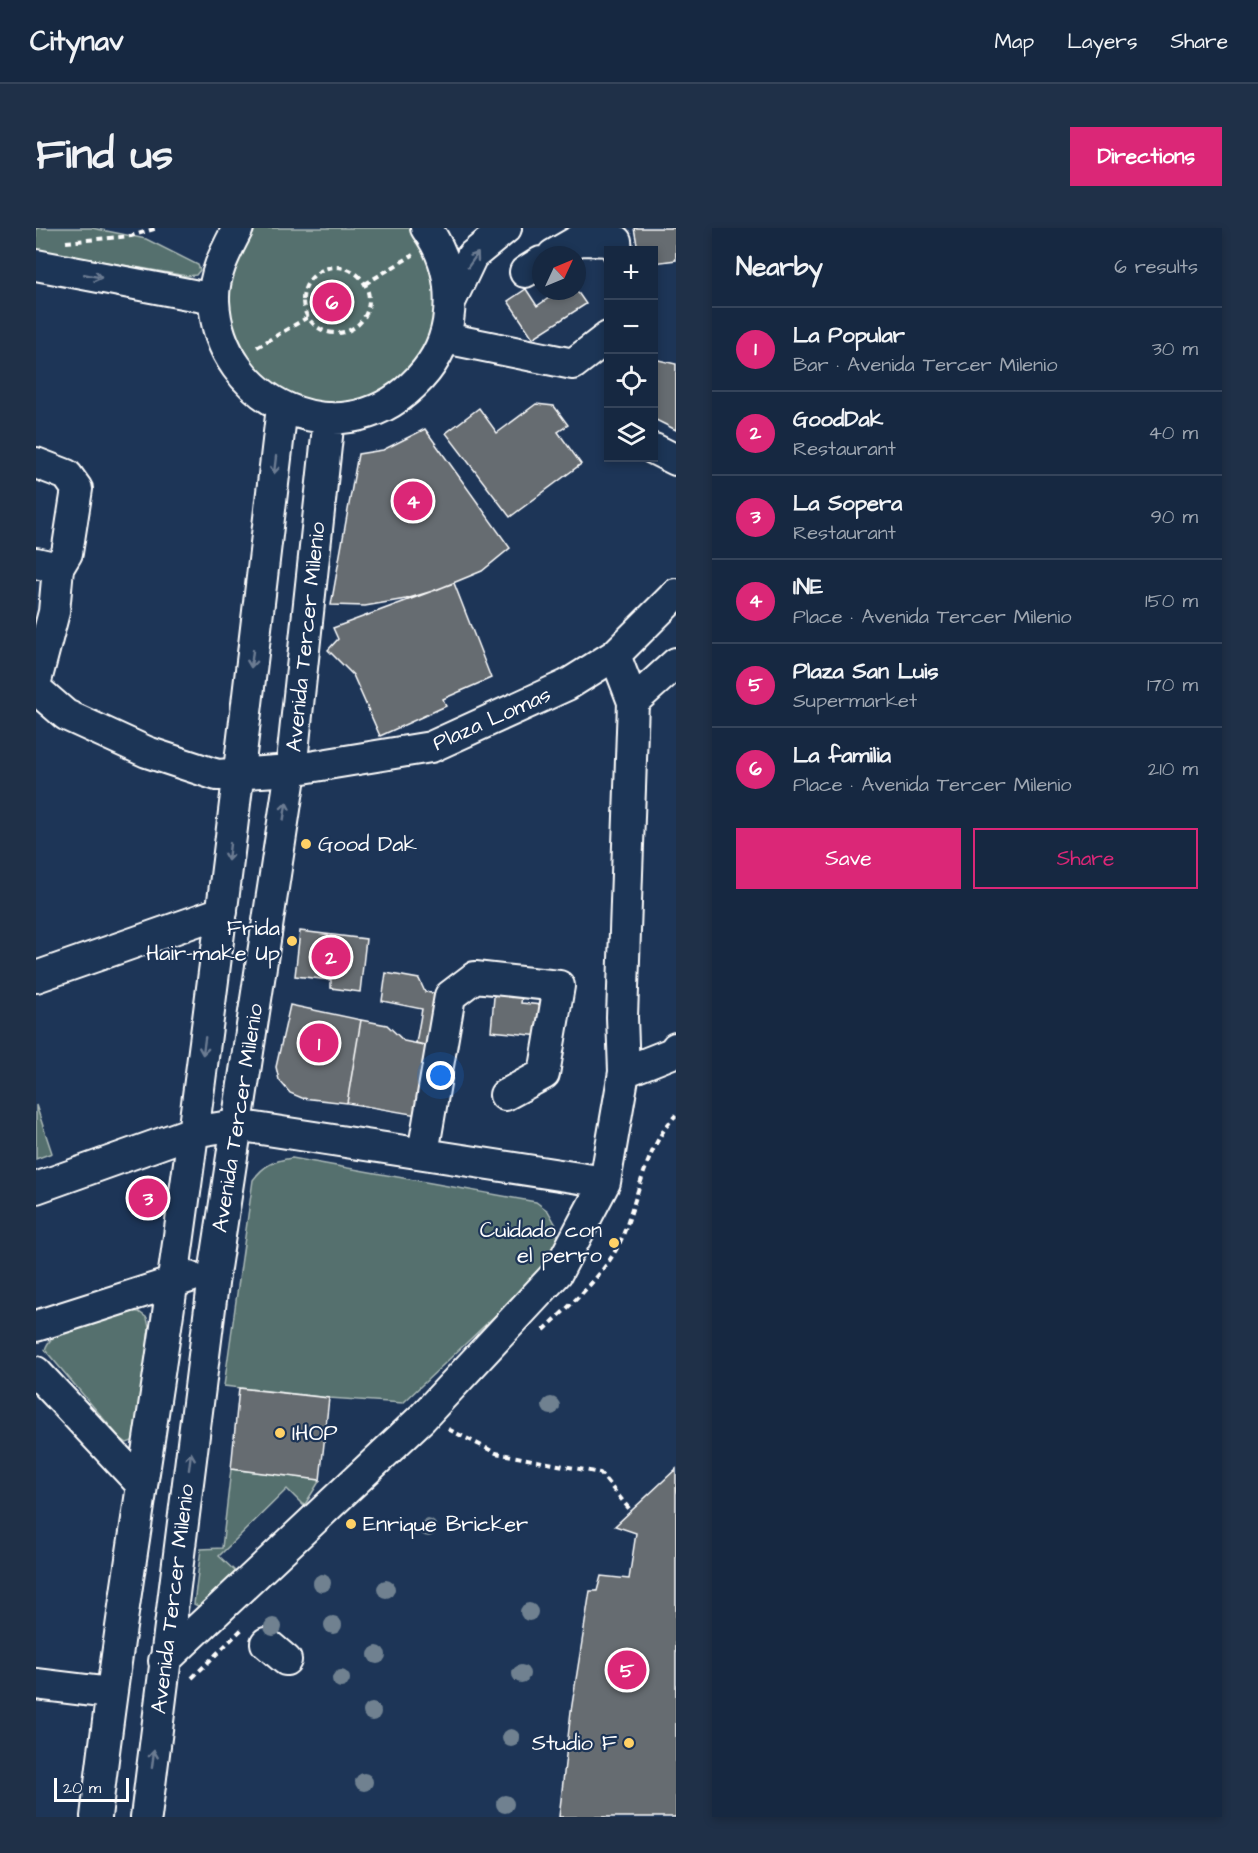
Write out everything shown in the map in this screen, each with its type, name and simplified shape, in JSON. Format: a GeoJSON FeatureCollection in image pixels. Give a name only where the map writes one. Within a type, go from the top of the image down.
{"type":"FeatureCollection","features":[{"type":"Feature","properties":{"kind":"street"},"geometry":{"type":"LineString","coordinates":[[238,228],[221,260],[214,299],[218,332],[232,363],[254,388],[282,407],[305,415],[329,418],[367,414],[401,397],[428,371],[445,338],[451,300],[472,256],[506,228]]}},
{"type":"Feature","properties":{"kind":"street"},"geometry":{"type":"LineString","coordinates":[[430,234],[447,270],[451,300]]}},
{"type":"Feature","properties":{"kind":"street"},"geometry":{"type":"LineString","coordinates":[[569,246],[579,240],[616,241],[617,246]]}},
{"type":"Feature","properties":{"kind":"street"},"geometry":{"type":"LineString","coordinates":[[36,265],[214,299]]}},
{"type":"Feature","properties":{"kind":"street"},"geometry":{"type":"LineString","coordinates":[[445,338],[573,364],[604,341]]}},
{"type":"Feature","properties":{"kind":"street","name":"Avenida Tercer Milenio"},"geometry":{"type":"LineString","coordinates":[[96,1817],[111,1693],[193,1132],[239,774],[282,407]]}},
{"type":"Feature","properties":{"kind":"street","name":"Avenida Tercer Milenio"},"geometry":{"type":"LineString","coordinates":[[146,1817],[215,1268],[291,771],[329,418]]}},
{"type":"Feature","properties":{"kind":"street"},"geometry":{"type":"LineString","coordinates":[[658,451],[676,460]]}},
{"type":"Feature","properties":{"kind":"street"},"geometry":{"type":"LineString","coordinates":[[36,463],[67,475],[77,489],[67,553],[47,566],[54,612],[36,681]]}},
{"type":"Feature","properties":{"kind":"street","name":"Plaza Lomas"},"geometry":{"type":"LineString","coordinates":[[36,689],[66,715],[147,752],[217,775],[291,771],[431,747],[567,685],[615,655],[676,594]]}},
{"type":"Feature","properties":{"kind":"street"},"geometry":{"type":"LineString","coordinates":[[164,1661],[422,1418],[557,1273],[605,1182],[624,1072],[622,1017],[633,702],[615,655]]}},
{"type":"Feature","properties":{"kind":"street"},"geometry":{"type":"LineString","coordinates":[[633,702],[676,663]]}},
{"type":"Feature","properties":{"kind":"street"},"geometry":{"type":"LineString","coordinates":[[36,977],[222,912]]}},
{"type":"Feature","properties":{"kind":"street"},"geometry":{"type":"LineString","coordinates":[[423,1153],[450,996],[463,984],[476,977],[559,986],[544,1074],[505,1095]]}},
{"type":"Feature","properties":{"kind":"street"},"geometry":{"type":"LineString","coordinates":[[624,1072],[672,1053],[676,1048]]}},
{"type":"Feature","properties":{"kind":"street"},"geometry":{"type":"LineString","coordinates":[[36,1188],[193,1132],[236,1125],[605,1182]]}},
{"type":"Feature","properties":{"kind":"street"},"geometry":{"type":"LineString","coordinates":[[36,1326],[215,1268]]}},
{"type":"Feature","properties":{"kind":"street"},"geometry":{"type":"LineString","coordinates":[[36,1372],[141,1484]]}},
{"type":"Feature","properties":{"kind":"street"},"geometry":{"type":"LineString","coordinates":[[36,1684],[111,1693]]}},
{"type":"Feature","properties":{"kind":"path"},"geometry":{"type":"LineString","coordinates":[[60,242],[131,236],[157,228]]}},
{"type":"Feature","properties":{"kind":"path"},"geometry":{"type":"LineString","coordinates":[[365,285],[430,234]]}},
{"type":"Feature","properties":{"kind":"path"},"geometry":{"type":"LineString","coordinates":[[328,268],[350,270],[365,285],[369,295],[366,316],[349,331],[328,332],[318,328],[308,317],[303,300],[305,289],[318,272],[328,268]]}},
{"type":"Feature","properties":{"kind":"path"},"geometry":{"type":"LineString","coordinates":[[232,363],[308,317]]}},
{"type":"Feature","properties":{"kind":"path"},"geometry":{"type":"LineString","coordinates":[[445,1427],[496,1453],[600,1473],[631,1511]]}},
{"type":"Feature","properties":{"kind":"green space"},"geometry":{"type":"Polygon","coordinates":[[[36,228],[92,228],[146,239],[198,265],[200,270],[196,275],[187,276],[36,250],[36,228]]]}},
{"type":"Feature","properties":{"kind":"green space"},"geometry":{"type":"Polygon","coordinates":[[[247,228],[418,228],[439,266],[440,338],[400,392],[333,412],[271,392],[231,340],[227,263],[247,228]]]}},
{"type":"Feature","properties":{"kind":"green space"},"geometry":{"type":"Polygon","coordinates":[[[36,1105],[52,1153],[36,1159],[36,1105]]]}},
{"type":"Feature","properties":{"kind":"green space"},"geometry":{"type":"Polygon","coordinates":[[[292,1158],[536,1202],[548,1211],[557,1227],[558,1241],[541,1272],[403,1403],[329,1398],[224,1386],[253,1180],[270,1164],[292,1158]]]}},
{"type":"Feature","properties":{"kind":"green space"},"geometry":{"type":"Polygon","coordinates":[[[128,1311],[139,1312],[147,1318],[149,1327],[139,1433],[135,1440],[127,1443],[120,1438],[45,1350],[50,1341],[68,1328],[128,1311]]]}},
{"type":"Feature","properties":{"kind":"green space"},"geometry":{"type":"Polygon","coordinates":[[[231,1469],[320,1480],[304,1506],[287,1489],[219,1556],[236,1572],[200,1607],[194,1604],[201,1549],[222,1548],[231,1469]]]}},
{"type":"Feature","properties":{"kind":"building"},"geometry":{"type":"Polygon","coordinates":[[[634,228],[676,228],[676,260],[658,262],[658,246],[637,246],[634,228]]]}},
{"type":"Feature","properties":{"kind":"building"},"geometry":{"type":"Polygon","coordinates":[[[526,289],[537,306],[546,300],[583,300],[586,304],[533,338],[508,301],[526,289]]]}},
{"type":"Feature","properties":{"kind":"building"},"geometry":{"type":"Polygon","coordinates":[[[658,360],[676,364],[676,430],[658,421],[658,360]]]}},
{"type":"Feature","properties":{"kind":"building"},"geometry":{"type":"Polygon","coordinates":[[[536,404],[554,406],[568,425],[558,432],[581,464],[510,517],[446,433],[479,408],[497,433],[536,404]]]}},
{"type":"Feature","properties":{"kind":"building"},"geometry":{"type":"Polygon","coordinates":[[[425,429],[510,548],[482,571],[436,590],[406,599],[365,606],[331,605],[358,454],[383,450],[425,429]]]}},
{"type":"Feature","properties":{"kind":"building"},"geometry":{"type":"Polygon","coordinates":[[[454,583],[491,678],[443,699],[446,706],[380,736],[353,675],[328,650],[338,639],[333,628],[454,583]]]}},
{"type":"Feature","properties":{"kind":"building"},"geometry":{"type":"Polygon","coordinates":[[[300,931],[366,939],[360,992],[331,988],[331,980],[295,976],[300,931]]]}},
{"type":"Feature","properties":{"kind":"building"},"geometry":{"type":"Polygon","coordinates":[[[386,973],[419,979],[425,992],[440,994],[429,1046],[416,1043],[422,1009],[382,1001],[386,973]]]}},
{"type":"Feature","properties":{"kind":"building"},"geometry":{"type":"Polygon","coordinates":[[[495,986],[523,989],[521,1003],[543,1005],[541,1036],[491,1031],[495,986]]]}},
{"type":"Feature","properties":{"kind":"building"},"geometry":{"type":"Polygon","coordinates":[[[290,1005],[361,1020],[347,1103],[302,1098],[290,1093],[279,1080],[276,1067],[290,1005]]]}},
{"type":"Feature","properties":{"kind":"building"},"geometry":{"type":"Polygon","coordinates":[[[361,1020],[387,1025],[404,1041],[429,1046],[417,1115],[347,1103],[361,1020]]]}},
{"type":"Feature","properties":{"kind":"building","name":"IHOP"},"geometry":{"type":"Polygon","coordinates":[[[239,1388],[329,1398],[320,1480],[231,1469],[239,1388]]]}},
{"type":"Feature","properties":{"kind":"building"},"geometry":{"type":"Polygon","coordinates":[[[676,1469],[676,1817],[559,1817],[571,1711],[590,1591],[597,1591],[601,1576],[629,1579],[636,1533],[615,1526],[676,1469]]]}},
{"type":"Feature","properties":{"kind":"place","name":"La familia"},"geometry":{"type":"Point","coordinates":[332,302]}},
{"type":"Feature","properties":{"kind":"place","name":"INE"},"geometry":{"type":"Point","coordinates":[413,501]}},
{"type":"Feature","properties":{"kind":"place","name":"Good Dak"},"geometry":{"type":"Point","coordinates":[306,844]}},
{"type":"Feature","properties":{"kind":"place","name":"Frida Hair-make Up"},"geometry":{"type":"Point","coordinates":[292,941]}},
{"type":"Feature","properties":{"kind":"place","name":"GoodDak"},"geometry":{"type":"Point","coordinates":[331,957]}},
{"type":"Feature","properties":{"kind":"place","name":"La Popular"},"geometry":{"type":"Point","coordinates":[319,1043]}},
{"type":"Feature","properties":{"kind":"place","name":"La Sopera"},"geometry":{"type":"Point","coordinates":[148,1198]}},
{"type":"Feature","properties":{"kind":"place","name":"Cuidado con el perro"},"geometry":{"type":"Point","coordinates":[614,1243]}},
{"type":"Feature","properties":{"kind":"place","name":"IHOP"},"geometry":{"type":"Point","coordinates":[280,1433]}},
{"type":"Feature","properties":{"kind":"place","name":"Enrique Bricker"},"geometry":{"type":"Point","coordinates":[351,1524]}},
{"type":"Feature","properties":{"kind":"place","name":"Plaza San Luis"},"geometry":{"type":"Point","coordinates":[627,1670]}},
{"type":"Feature","properties":{"kind":"place","name":"Studio F"},"geometry":{"type":"Point","coordinates":[629,1743]}}]}
